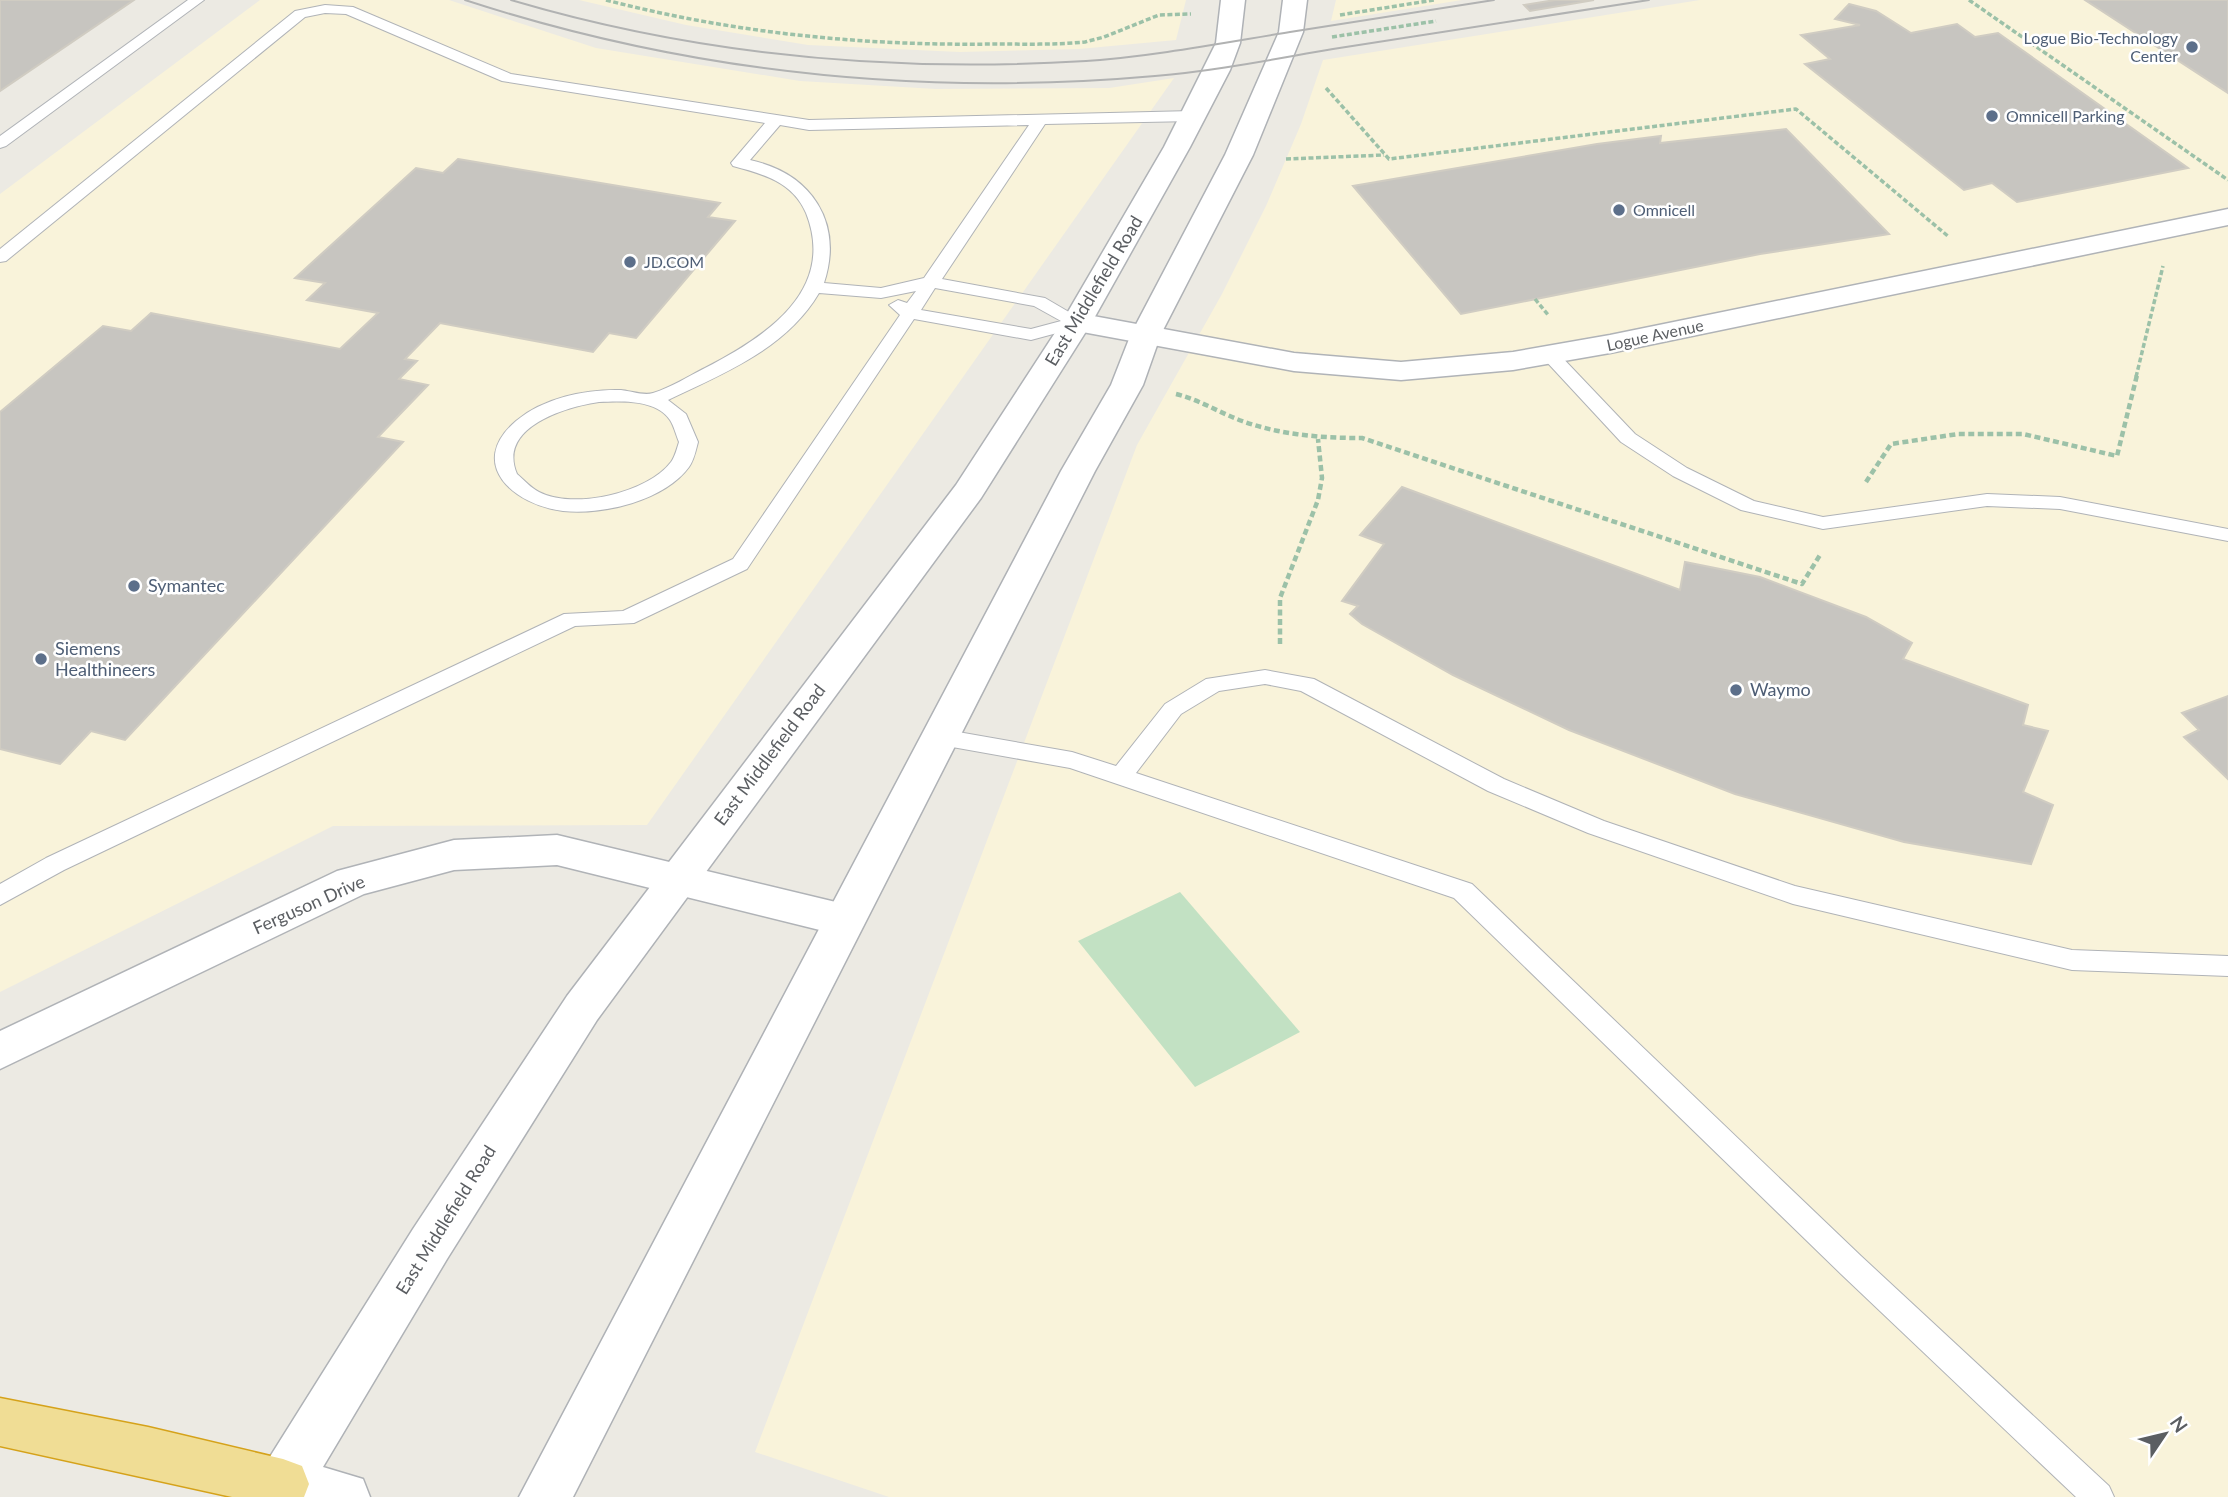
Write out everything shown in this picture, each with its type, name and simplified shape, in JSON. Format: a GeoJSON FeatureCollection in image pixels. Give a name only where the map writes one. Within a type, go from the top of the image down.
{"type":"FeatureCollection","features":[{"type":"Feature","properties":{"kind":"highway"},"geometry":{"type":"LineString","coordinates":[[0,1422],[148,1452],[279,1490]]}},
{"type":"Feature","properties":{"kind":"main road"},"geometry":{"type":"LineString","coordinates":[[545,1497],[1078,471],[1127,385],[1146,334],[1239,155],[1291,32],[1295,0]]}},
{"type":"Feature","properties":{"kind":"main road","name":"East Middlefield Road"},"geometry":{"type":"LineString","coordinates":[[279,1490],[544,1064],[677,880],[969,491],[1077,322],[1193,117],[1228,43],[1232,7]]}},
{"type":"Feature","properties":{"kind":"main road","name":"Logue Avenue"},"geometry":{"type":"LineString","coordinates":[[1077,322],[1294,362],[1401,371],[1513,362],[2228,217]]}},
{"type":"Feature","properties":{"kind":"main road","name":"Ferguson Drive"},"geometry":{"type":"LineString","coordinates":[[0,1051],[352,882],[454,855],[557,850],[844,920]]}},
{"type":"Feature","properties":{"kind":"main road"},"geometry":{"type":"LineString","coordinates":[[279,1490],[344,1497]]}},
{"type":"Feature","properties":{"kind":"lane"},"geometry":{"type":"LineString","coordinates":[[0,143],[197,0]]}},
{"type":"Feature","properties":{"kind":"lane"},"geometry":{"type":"LineString","coordinates":[[0,257],[300,14],[325,9],[348,10],[507,78],[809,125],[1193,117]]}},
{"type":"Feature","properties":{"kind":"lane"},"geometry":{"type":"LineString","coordinates":[[652,401],[677,415],[688,435],[684,458],[665,480],[650,489],[614,502],[574,505],[538,499],[524,492],[506,473],[505,451],[510,439],[519,428],[546,410],[600,396],[636,397],[652,401],[709,372],[786,324],[807,299],[820,273],[824,245],[820,221],[804,195],[778,174],[739,163],[776,120]]}},
{"type":"Feature","properties":{"kind":"lane"},"geometry":{"type":"LineString","coordinates":[[0,896],[55,864],[572,619],[626,618],[740,564],[1040,120]]}},
{"type":"Feature","properties":{"kind":"lane"},"geometry":{"type":"LineString","coordinates":[[813,287],[881,293],[930,282],[1039,302],[1077,322]]}},
{"type":"Feature","properties":{"kind":"lane"},"geometry":{"type":"LineString","coordinates":[[881,293],[909,313],[1031,335],[1077,322]]}},
{"type":"Feature","properties":{"kind":"lane"},"geometry":{"type":"LineString","coordinates":[[1550,355],[1628,438],[1680,472],[1748,506],[1823,523],[1987,500],[2060,503],[2228,535]]}},
{"type":"Feature","properties":{"kind":"lane"},"geometry":{"type":"LineString","coordinates":[[1121,776],[1173,709],[1183,702],[1214,684],[1265,677],[1280,679],[1306,684],[1496,785],[1596,827],[1793,895],[2072,960],[2228,966]]}},
{"type":"Feature","properties":{"kind":"lane"},"geometry":{"type":"LineString","coordinates":[[940,737],[1072,760],[1463,891],[1851,1265],[2098,1497]]}},
{"type":"Feature","properties":{"kind":"path"},"geometry":{"type":"LineString","coordinates":[[606,0],[632,8],[721,24],[816,37],[959,46],[1086,42],[1112,36],[1160,14],[1232,7]]}},
{"type":"Feature","properties":{"kind":"path"},"geometry":{"type":"LineString","coordinates":[[1340,15],[1434,0]]}},
{"type":"Feature","properties":{"kind":"path"},"geometry":{"type":"LineString","coordinates":[[1969,0],[2228,180]]}},
{"type":"Feature","properties":{"kind":"path"},"geometry":{"type":"LineString","coordinates":[[1332,37],[1436,21]]}},
{"type":"Feature","properties":{"kind":"path"},"geometry":{"type":"LineString","coordinates":[[1326,88],[1389,159],[1796,109],[1955,242]]}},
{"type":"Feature","properties":{"kind":"path"},"geometry":{"type":"LineString","coordinates":[[1286,159],[1385,155]]}},
{"type":"Feature","properties":{"kind":"path"},"geometry":{"type":"LineString","coordinates":[[1535,299],[1554,323]]}},
{"type":"Feature","properties":{"kind":"path"},"geometry":{"type":"LineString","coordinates":[[1280,679],[1280,598],[1318,500],[1322,478],[1318,439]]}},
{"type":"Feature","properties":{"kind":"shaded area"},"geometry":{"type":"Polygon","coordinates":[[[260,0],[449,0],[596,48],[800,81],[936,89],[1109,88],[1174,78],[647,825],[333,826],[0,992],[0,194],[260,0]]]}},
{"type":"Feature","properties":{"kind":"shaded area"},"geometry":{"type":"Polygon","coordinates":[[[579,0],[1186,0],[1176,40],[1079,49],[960,52],[808,45],[686,25],[579,0]]]}},
{"type":"Feature","properties":{"kind":"shaded area"},"geometry":{"type":"Polygon","coordinates":[[[1336,0],[1462,0],[1331,21],[1336,0]]]}},
{"type":"Feature","properties":{"kind":"shaded area"},"geometry":{"type":"Polygon","coordinates":[[[1700,0],[2228,0],[2228,1497],[889,1497],[755,1452],[1137,445],[1222,294],[1266,206],[1301,124],[1323,60],[1700,0]]]}},
{"type":"Feature","properties":{"kind":"green space"},"geometry":{"type":"Polygon","coordinates":[[[1180,892],[1300,1032],[1195,1087],[1078,941],[1180,892]]]}},
{"type":"Feature","properties":{"kind":"building"},"geometry":{"type":"Polygon","coordinates":[[[0,0],[134,0],[0,91],[0,0]]]}},
{"type":"Feature","properties":{"kind":"building"},"geometry":{"type":"Polygon","coordinates":[[[1555,0],[1594,0],[1530,11],[1524,5],[1555,0]]]}},
{"type":"Feature","properties":{"kind":"building","name":"Logue Bio-Technology Center"},"geometry":{"type":"Polygon","coordinates":[[[2085,0],[2228,0],[2228,93],[2085,0]]]}},
{"type":"Feature","properties":{"kind":"building","name":"Omnicell Parking"},"geometry":{"type":"Polygon","coordinates":[[[1849,4],[1876,11],[1911,33],[1957,24],[1975,37],[1998,33],[2188,168],[2017,202],[1992,183],[1964,190],[1805,64],[1830,59],[1801,35],[1860,25],[1835,19],[1849,4]]]}},
{"type":"Feature","properties":{"kind":"building","name":"Omnicell"},"geometry":{"type":"Polygon","coordinates":[[[1786,129],[1889,234],[1760,254],[1461,314],[1353,186],[1597,144],[1661,136],[1660,143],[1786,129]]]}},
{"type":"Feature","properties":{"kind":"building","name":"Symantec"},"geometry":{"type":"Polygon","coordinates":[[[458,159],[720,203],[708,217],[735,221],[636,338],[609,333],[593,352],[440,323],[405,359],[417,361],[399,379],[428,385],[378,437],[403,442],[125,740],[91,731],[60,764],[0,749],[0,412],[103,326],[131,331],[151,313],[340,349],[378,313],[307,300],[325,283],[295,278],[416,168],[443,173],[458,159]]]}},
{"type":"Feature","properties":{"kind":"building","name":"Waymo"},"geometry":{"type":"Polygon","coordinates":[[[1402,487],[1680,590],[1685,562],[1760,577],[1866,617],[1912,643],[1903,659],[2028,705],[2023,725],[2048,731],[2023,792],[2053,805],[2031,864],[1904,842],[1735,794],[1569,730],[1453,675],[1362,624],[1350,614],[1358,606],[1342,601],[1384,544],[1360,535],[1402,487]]]}},
{"type":"Feature","properties":{"kind":"building"},"geometry":{"type":"Polygon","coordinates":[[[2228,696],[2228,779],[2184,737],[2199,730],[2182,713],[2228,696]]]}},
{"type":"Feature","properties":{"kind":"tram line"},"geometry":{"type":"LineString","coordinates":[[465,0],[635,46],[720,62],[892,80],[979,83],[1067,82],[1200,71],[1649,0]]}},
{"type":"Feature","properties":{"kind":"tram line"},"geometry":{"type":"LineString","coordinates":[[511,0],[653,35],[724,47],[868,62],[940,64],[1013,64],[1137,56],[1494,0]]}},
{"type":"Feature","properties":{"kind":"place","name":"Logue Bio-Technology Center"},"geometry":{"type":"Point","coordinates":[2192,47]}},
{"type":"Feature","properties":{"kind":"place","name":"Omnicell Parking"},"geometry":{"type":"Point","coordinates":[1992,116]}},
{"type":"Feature","properties":{"kind":"place","name":"Omnicell"},"geometry":{"type":"Point","coordinates":[1619,210]}},
{"type":"Feature","properties":{"kind":"place","name":"JD.COM"},"geometry":{"type":"Point","coordinates":[630,262]}},
{"type":"Feature","properties":{"kind":"place","name":"Symantec"},"geometry":{"type":"Point","coordinates":[134,586]}},
{"type":"Feature","properties":{"kind":"place","name":"Siemens Healthineers"},"geometry":{"type":"Point","coordinates":[41,659]}},
{"type":"Feature","properties":{"kind":"place","name":"Waymo"},"geometry":{"type":"Point","coordinates":[1736,690]}}]}
